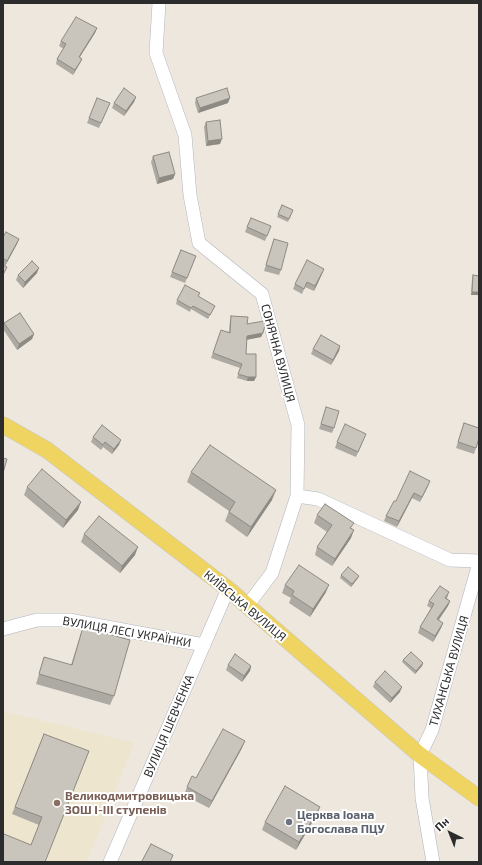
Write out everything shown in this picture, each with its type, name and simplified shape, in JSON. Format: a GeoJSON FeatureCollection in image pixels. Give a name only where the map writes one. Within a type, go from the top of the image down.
{"type":"FeatureCollection","features":[{"type":"Feature","properties":{"kind":"main road","name":"КИЇВСЬКА ВУЛИЦЯ"},"geometry":{"type":"LineString","coordinates":[[3,425],[47,450],[228,589],[420,755],[479,798]]}},
{"type":"Feature","properties":{"kind":"street","name":"СОНЯЧНА ВУЛИЦЯ"},"geometry":{"type":"LineString","coordinates":[[159,3],[156,53],[185,136],[190,195],[199,243],[262,294],[298,425],[298,496],[272,573],[247,606]]}},
{"type":"Feature","properties":{"kind":"street"},"geometry":{"type":"LineString","coordinates":[[298,496],[318,499],[450,560],[479,562]]}},
{"type":"Feature","properties":{"kind":"street","name":"ТИХАНСЬКА ВУЛИЦЯ"},"geometry":{"type":"LineString","coordinates":[[420,755],[432,730],[479,562]]}},
{"type":"Feature","properties":{"kind":"street","name":"ВУЛИЦЯ ШЕВЧЕНКА"},"geometry":{"type":"LineString","coordinates":[[110,862],[228,589]]}},
{"type":"Feature","properties":{"kind":"street","name":"ВУЛИЦЯ ЛЕСІ УКРАЇНКИ"},"geometry":{"type":"LineString","coordinates":[[3,629],[37,620],[69,620],[204,645]]}},
{"type":"Feature","properties":{"kind":"street"},"geometry":{"type":"LineString","coordinates":[[420,755],[422,798],[433,862]]}},
{"type":"Feature","properties":{"kind":"shaded area","name":"Великодмитровицька ЗОШ І-ІІІ ступенів"},"geometry":{"type":"Polygon","coordinates":[[[3,711],[134,743],[87,862],[3,862],[3,711]]]}},
{"type":"Feature","properties":{"kind":"building"},"geometry":{"type":"Polygon","coordinates":[[[76,17],[97,28],[79,57],[82,59],[75,70],[57,59],[66,44],[61,41],[76,17]]]}},
{"type":"Feature","properties":{"kind":"building"},"geometry":{"type":"Polygon","coordinates":[[[124,88],[136,97],[126,111],[114,103],[124,88]]]}},
{"type":"Feature","properties":{"kind":"building"},"geometry":{"type":"Polygon","coordinates":[[[227,88],[230,98],[200,108],[196,98],[227,88]]]}},
{"type":"Feature","properties":{"kind":"building"},"geometry":{"type":"Polygon","coordinates":[[[97,98],[110,103],[101,123],[89,118],[97,98]]]}},
{"type":"Feature","properties":{"kind":"building"},"geometry":{"type":"Polygon","coordinates":[[[220,120],[222,139],[208,141],[206,122],[220,120]]]}},
{"type":"Feature","properties":{"kind":"building"},"geometry":{"type":"Polygon","coordinates":[[[169,152],[175,174],[159,178],[153,156],[169,152]]]}},
{"type":"Feature","properties":{"kind":"building"},"geometry":{"type":"Polygon","coordinates":[[[282,205],[293,210],[289,219],[278,214],[282,205]]]}},
{"type":"Feature","properties":{"kind":"building"},"geometry":{"type":"Polygon","coordinates":[[[251,218],[271,226],[267,236],[247,227],[251,218]]]}},
{"type":"Feature","properties":{"kind":"building"},"geometry":{"type":"Polygon","coordinates":[[[6,232],[19,239],[7,261],[3,258],[3,237],[6,232]]]}},
{"type":"Feature","properties":{"kind":"building"},"geometry":{"type":"Polygon","coordinates":[[[274,239],[288,243],[281,270],[266,265],[274,239]]]}},
{"type":"Feature","properties":{"kind":"building"},"geometry":{"type":"Polygon","coordinates":[[[181,250],[196,256],[187,278],[172,272],[181,250]]]}},
{"type":"Feature","properties":{"kind":"building"},"geometry":{"type":"Polygon","coordinates":[[[307,260],[324,269],[315,286],[307,282],[304,289],[295,284],[307,260]]]}},
{"type":"Feature","properties":{"kind":"building"},"geometry":{"type":"Polygon","coordinates":[[[32,261],[39,268],[25,282],[18,275],[32,261]]]}},
{"type":"Feature","properties":{"kind":"building"},"geometry":{"type":"Polygon","coordinates":[[[3,265],[7,267],[3,275],[3,265]]]}},
{"type":"Feature","properties":{"kind":"building"},"geometry":{"type":"Polygon","coordinates":[[[473,275],[479,276],[479,292],[472,292],[473,275]]]}},
{"type":"Feature","properties":{"kind":"building"},"geometry":{"type":"Polygon","coordinates":[[[185,285],[200,293],[198,296],[215,306],[210,315],[193,306],[191,308],[177,300],[185,285]]]}},
{"type":"Feature","properties":{"kind":"building"},"geometry":{"type":"Polygon","coordinates":[[[20,313],[34,334],[19,344],[4,323],[20,313]]]}},
{"type":"Feature","properties":{"kind":"building"},"geometry":{"type":"Polygon","coordinates":[[[231,316],[248,317],[247,324],[264,321],[265,325],[263,333],[247,336],[246,354],[256,354],[256,377],[248,377],[238,374],[242,364],[213,353],[221,330],[230,333],[231,316]]]}},
{"type":"Feature","properties":{"kind":"building"},"geometry":{"type":"Polygon","coordinates":[[[321,335],[340,346],[333,360],[313,349],[321,335]]]}},
{"type":"Feature","properties":{"kind":"building"},"geometry":{"type":"Polygon","coordinates":[[[326,407],[339,411],[334,428],[321,424],[326,407]]]}},
{"type":"Feature","properties":{"kind":"building"},"geometry":{"type":"Polygon","coordinates":[[[464,423],[479,428],[479,438],[476,448],[458,442],[464,423]]]}},
{"type":"Feature","properties":{"kind":"building"},"geometry":{"type":"Polygon","coordinates":[[[345,424],[366,434],[358,452],[337,442],[345,424]]]}},
{"type":"Feature","properties":{"kind":"building"},"geometry":{"type":"Polygon","coordinates":[[[102,425],[121,440],[114,449],[105,442],[103,445],[93,437],[102,425]]]}},
{"type":"Feature","properties":{"kind":"building"},"geometry":{"type":"Polygon","coordinates":[[[210,445],[276,490],[251,527],[229,512],[235,502],[191,472],[210,445]]]}},
{"type":"Feature","properties":{"kind":"building"},"geometry":{"type":"Polygon","coordinates":[[[3,458],[7,459],[3,473],[3,458]]]}},
{"type":"Feature","properties":{"kind":"building"},"geometry":{"type":"Polygon","coordinates":[[[42,469],[81,502],[66,520],[27,487],[42,469]]]}},
{"type":"Feature","properties":{"kind":"building"},"geometry":{"type":"Polygon","coordinates":[[[410,471],[430,481],[422,497],[414,493],[399,521],[386,516],[394,501],[396,501],[410,471]]]}},
{"type":"Feature","properties":{"kind":"building"},"geometry":{"type":"Polygon","coordinates":[[[325,504],[354,523],[350,528],[354,530],[335,559],[317,547],[332,525],[317,515],[325,504]]]}},
{"type":"Feature","properties":{"kind":"building"},"geometry":{"type":"Polygon","coordinates":[[[99,516],[138,547],[122,566],[84,534],[99,516]]]}},
{"type":"Feature","properties":{"kind":"building"},"geometry":{"type":"Polygon","coordinates":[[[299,565],[329,585],[313,609],[292,595],[294,591],[285,585],[299,565]]]}},
{"type":"Feature","properties":{"kind":"building"},"geometry":{"type":"Polygon","coordinates":[[[348,567],[359,576],[352,584],[341,575],[348,567]]]}},
{"type":"Feature","properties":{"kind":"building"},"geometry":{"type":"Polygon","coordinates":[[[440,586],[449,592],[445,598],[450,601],[437,619],[443,623],[435,636],[420,627],[434,604],[429,601],[440,586]]]}},
{"type":"Feature","properties":{"kind":"building"},"geometry":{"type":"Polygon","coordinates":[[[83,627],[130,640],[114,696],[39,674],[44,657],[72,665],[83,627]]]}},
{"type":"Feature","properties":{"kind":"building"},"geometry":{"type":"Polygon","coordinates":[[[411,652],[423,663],[416,671],[403,660],[411,652]]]}},
{"type":"Feature","properties":{"kind":"building"},"geometry":{"type":"Polygon","coordinates":[[[235,654],[251,666],[244,676],[228,665],[235,654]]]}},
{"type":"Feature","properties":{"kind":"building"},"geometry":{"type":"Polygon","coordinates":[[[385,671],[402,687],[392,698],[375,682],[385,671]]]}},
{"type":"Feature","properties":{"kind":"building"},"geometry":{"type":"Polygon","coordinates":[[[223,729],[245,741],[212,801],[187,787],[192,776],[196,778],[223,729]]]}},
{"type":"Feature","properties":{"kind":"building"},"geometry":{"type":"Polygon","coordinates":[[[44,734],[89,751],[45,862],[3,862],[4,834],[31,845],[42,817],[15,807],[44,734]]]}},
{"type":"Feature","properties":{"kind":"building","name":"Церква Іоана Богослава ПЦУ"},"geometry":{"type":"Polygon","coordinates":[[[285,786],[320,807],[299,842],[265,822],[285,786]]]}},
{"type":"Feature","properties":{"kind":"building"},"geometry":{"type":"Polygon","coordinates":[[[151,844],[173,855],[170,862],[142,861],[151,844]]]}},
{"type":"Feature","properties":{"kind":"place","name":"Великодмитровицька ЗОШ І-ІІІ ступенів"},"geometry":{"type":"Point","coordinates":[57,803]}},
{"type":"Feature","properties":{"kind":"place","name":"Церква Іоана Богослава ПЦУ"},"geometry":{"type":"Point","coordinates":[289,822]}}]}
